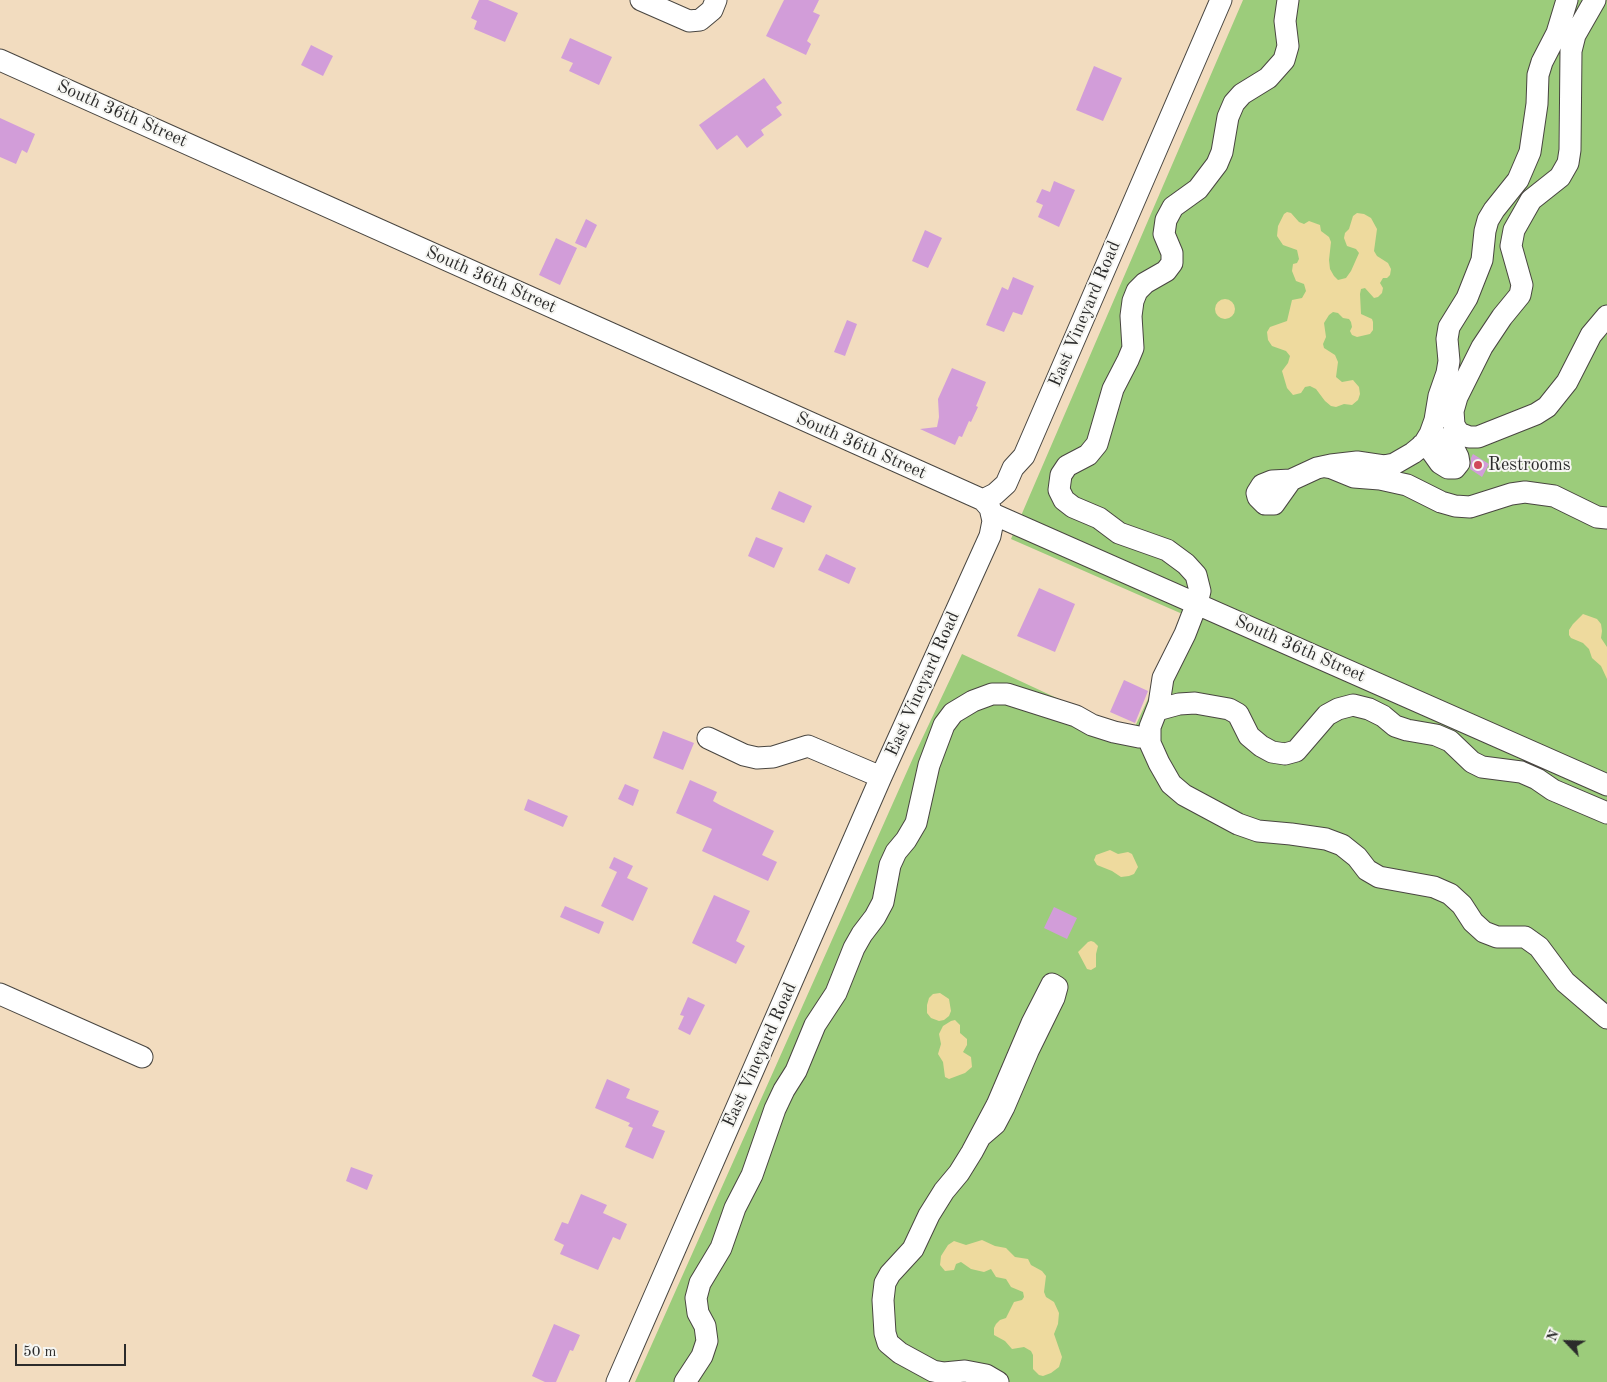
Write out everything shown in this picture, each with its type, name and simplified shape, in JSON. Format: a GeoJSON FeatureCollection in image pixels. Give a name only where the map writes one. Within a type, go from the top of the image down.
{"type":"FeatureCollection","features":[{"type":"Feature","properties":{"kind":"street"},"geometry":{"type":"LineString","coordinates":[[641,0],[689,21],[700,20],[712,10],[716,0]]}},
{"type":"Feature","properties":{"kind":"street","name":"East Vineyard Road"},"geometry":{"type":"LineString","coordinates":[[617,1382],[881,777],[990,536],[994,521],[988,507],[995,494],[1006,484],[1013,468],[1024,456],[1221,0]]}},
{"type":"Feature","properties":{"kind":"street"},"geometry":{"type":"LineString","coordinates":[[1288,0],[1285,21],[1288,46],[1284,60],[1268,78],[1242,94],[1234,103],[1228,116],[1222,152],[1217,164],[1198,189],[1173,207],[1166,220],[1164,234],[1172,253],[1172,263],[1166,271],[1145,283],[1137,291],[1133,301],[1131,316],[1132,348],[1113,389],[1097,444],[1088,455],[1066,466],[1061,475],[1059,490],[1064,500],[1073,507],[1099,518],[1119,533],[1167,550],[1186,564],[1196,575],[1200,591],[1197,603],[1163,678],[1157,710],[1150,727],[1150,743],[1159,764],[1171,784],[1184,796],[1238,824],[1258,832],[1326,839],[1342,845],[1357,857],[1367,870],[1378,877],[1434,888],[1450,894],[1462,905],[1473,922],[1484,932],[1497,937],[1525,937],[1539,947],[1566,982],[1607,1018]]}},
{"type":"Feature","properties":{"kind":"street"},"geometry":{"type":"LineString","coordinates":[[1290,480],[1321,467],[1344,462],[1384,466],[1394,464],[1406,458],[1426,440],[1435,420],[1439,396],[1447,373],[1449,327],[1467,298],[1482,260],[1488,220],[1518,180],[1530,152],[1537,104],[1538,75],[1542,62],[1557,33],[1567,0]]}},
{"type":"Feature","properties":{"kind":"street"},"geometry":{"type":"LineString","coordinates":[[1595,0],[1575,35],[1571,51],[1570,150],[1568,163],[1560,177],[1531,200],[1514,230],[1511,246],[1522,285],[1520,295],[1502,317],[1482,347],[1457,397],[1453,411],[1454,425],[1459,433],[1468,437],[1478,437],[1536,414],[1547,407],[1567,382],[1591,335],[1607,316]]}},
{"type":"Feature","properties":{"kind":"street","name":"South 36th Street"},"geometry":{"type":"LineString","coordinates":[[0,60],[1197,603],[1607,785]]}},
{"type":"Feature","properties":{"kind":"street"},"geometry":{"type":"LineString","coordinates":[[1321,467],[1332,468],[1354,477],[1387,480],[1407,485],[1441,502],[1455,506],[1470,507],[1511,494],[1542,494],[1566,501],[1597,517],[1607,518]]}},
{"type":"Feature","properties":{"kind":"street"},"geometry":{"type":"LineString","coordinates":[[685,1382],[702,1356],[707,1341],[705,1326],[698,1313],[696,1298],[700,1284],[721,1248],[735,1208],[752,1175],[775,1109],[796,1071],[815,1025],[836,993],[854,948],[875,918],[883,902],[890,865],[896,852],[916,823],[929,765],[944,725],[953,714],[972,700],[992,694],[1007,694],[1076,716],[1092,725],[1114,732],[1139,737],[1150,735]]}},
{"type":"Feature","properties":{"kind":"street"},"geometry":{"type":"LineString","coordinates":[[1157,710],[1172,705],[1195,703],[1229,709],[1238,714],[1249,736],[1261,746],[1272,752],[1285,754],[1296,751],[1327,716],[1338,709],[1353,705],[1369,709],[1383,716],[1395,726],[1407,730],[1436,734],[1450,741],[1472,762],[1482,767],[1520,772],[1537,779],[1553,790],[1607,813]]}},
{"type":"Feature","properties":{"kind":"street"},"geometry":{"type":"LineString","coordinates":[[708,738],[744,755],[757,758],[773,757],[808,746],[881,777]]}},
{"type":"Feature","properties":{"kind":"street"},"geometry":{"type":"LineString","coordinates":[[982,1136],[995,1124],[1004,1107],[1028,1051],[1054,998],[1057,987],[1052,984],[1032,1023],[998,1105],[982,1136],[959,1173],[944,1191],[929,1215],[914,1249],[890,1274],[885,1283],[883,1300],[885,1333],[888,1344],[940,1377],[965,1371],[986,1375],[998,1382]]}},
{"type":"Feature","properties":{"kind":"street"},"geometry":{"type":"LineString","coordinates":[[0,994],[142,1057]]}},
{"type":"Feature","properties":{"kind":"green space"},"geometry":{"type":"Polygon","coordinates":[[[1243,0],[1607,0],[1607,1382],[635,1382],[913,758],[962,654],[1132,733],[1187,616],[1011,539],[1243,0]]]}},
{"type":"Feature","properties":{"kind":"sand"},"geometry":{"type":"Polygon","coordinates":[[[1287,212],[1304,224],[1309,221],[1320,225],[1321,231],[1329,237],[1331,242],[1330,269],[1338,280],[1346,278],[1359,253],[1356,249],[1347,246],[1344,238],[1345,233],[1349,229],[1353,216],[1357,213],[1364,214],[1371,218],[1377,229],[1374,251],[1377,256],[1388,263],[1391,269],[1390,275],[1387,278],[1383,278],[1380,283],[1383,288],[1382,293],[1378,297],[1374,298],[1365,288],[1361,289],[1361,314],[1372,319],[1373,322],[1373,330],[1370,334],[1357,337],[1352,335],[1350,331],[1352,327],[1351,322],[1338,313],[1333,312],[1324,323],[1326,337],[1323,344],[1324,348],[1335,355],[1338,362],[1336,377],[1342,382],[1353,380],[1359,387],[1360,394],[1358,400],[1352,405],[1331,406],[1316,389],[1310,386],[1305,387],[1301,393],[1293,395],[1287,388],[1282,371],[1288,363],[1290,356],[1286,351],[1272,346],[1268,340],[1267,332],[1270,327],[1287,321],[1292,300],[1302,298],[1306,291],[1304,284],[1296,281],[1292,271],[1293,264],[1297,263],[1299,259],[1297,250],[1283,245],[1277,236],[1278,226],[1287,212]]]}},
{"type":"Feature","properties":{"kind":"sand"},"geometry":{"type":"Polygon","coordinates":[[[1225,299],[1232,302],[1235,309],[1232,316],[1225,319],[1218,316],[1215,309],[1218,302],[1225,299]]]}},
{"type":"Feature","properties":{"kind":"sand"},"geometry":{"type":"Polygon","coordinates":[[[1583,614],[1597,619],[1601,624],[1601,638],[1607,647],[1607,679],[1601,666],[1592,658],[1589,649],[1569,635],[1569,630],[1573,624],[1583,614]]]}},
{"type":"Feature","properties":{"kind":"sand"},"geometry":{"type":"Polygon","coordinates":[[[1110,850],[1118,854],[1128,852],[1132,854],[1138,867],[1134,874],[1121,877],[1097,865],[1094,860],[1096,855],[1110,850]]]}},
{"type":"Feature","properties":{"kind":"sand"},"geometry":{"type":"Polygon","coordinates":[[[1091,941],[1098,946],[1096,967],[1091,970],[1087,969],[1078,952],[1091,941]]]}},
{"type":"Feature","properties":{"kind":"sand"},"geometry":{"type":"Polygon","coordinates":[[[940,993],[949,999],[951,1011],[949,1016],[939,1021],[931,1018],[927,1013],[927,1005],[929,998],[933,994],[940,993]]]}},
{"type":"Feature","properties":{"kind":"sand"},"geometry":{"type":"Polygon","coordinates":[[[955,1020],[960,1025],[960,1033],[967,1039],[967,1045],[963,1052],[971,1057],[972,1067],[965,1073],[949,1079],[945,1077],[943,1062],[938,1054],[941,1044],[939,1034],[943,1026],[955,1020]]]}},
{"type":"Feature","properties":{"kind":"sand"},"geometry":{"type":"Polygon","coordinates":[[[982,1240],[995,1246],[1006,1248],[1015,1257],[1028,1259],[1031,1265],[1042,1271],[1046,1276],[1044,1292],[1046,1297],[1054,1302],[1059,1313],[1058,1324],[1054,1334],[1062,1357],[1059,1367],[1051,1373],[1043,1376],[1039,1375],[1033,1369],[1033,1355],[1031,1351],[1024,1347],[1012,1349],[1005,1341],[994,1335],[996,1324],[1006,1318],[1014,1302],[1022,1300],[1024,1297],[1023,1292],[1011,1287],[1006,1279],[996,1277],[991,1269],[984,1272],[971,1269],[961,1262],[956,1264],[954,1270],[945,1271],[940,1265],[941,1256],[948,1245],[954,1241],[966,1245],[982,1240]]]}},
{"type":"Feature","properties":{"kind":"building"},"geometry":{"type":"Polygon","coordinates":[[[479,0],[488,0],[518,13],[505,42],[474,29],[477,21],[471,18],[479,0]]]}},
{"type":"Feature","properties":{"kind":"building"},"geometry":{"type":"Polygon","coordinates":[[[784,0],[819,0],[813,12],[820,15],[807,41],[811,44],[806,55],[766,36],[784,0]]]}},
{"type":"Feature","properties":{"kind":"building"},"geometry":{"type":"Polygon","coordinates":[[[570,38],[612,57],[599,85],[569,71],[573,63],[561,58],[570,38]]]}},
{"type":"Feature","properties":{"kind":"building"},"geometry":{"type":"Polygon","coordinates":[[[311,45],[333,56],[323,76],[301,65],[311,45]]]}},
{"type":"Feature","properties":{"kind":"building"},"geometry":{"type":"Polygon","coordinates":[[[1094,66],[1122,78],[1103,121],[1076,110],[1094,66]]]}},
{"type":"Feature","properties":{"kind":"building"},"geometry":{"type":"Polygon","coordinates":[[[764,78],[782,103],[776,107],[782,115],[761,130],[764,135],[747,148],[737,135],[717,150],[699,125],[764,78]]]}},
{"type":"Feature","properties":{"kind":"building"},"geometry":{"type":"Polygon","coordinates":[[[0,118],[35,134],[27,153],[22,150],[16,164],[0,157],[0,118]]]}},
{"type":"Feature","properties":{"kind":"building"},"geometry":{"type":"Polygon","coordinates":[[[1054,181],[1075,190],[1059,227],[1038,217],[1043,205],[1036,202],[1042,189],[1050,192],[1054,181]]]}},
{"type":"Feature","properties":{"kind":"building"},"geometry":{"type":"Polygon","coordinates":[[[586,219],[597,225],[586,248],[575,243],[586,219]]]}},
{"type":"Feature","properties":{"kind":"building"},"geometry":{"type":"Polygon","coordinates":[[[925,230],[942,238],[928,268],[912,261],[925,230]]]}},
{"type":"Feature","properties":{"kind":"building"},"geometry":{"type":"Polygon","coordinates":[[[556,238],[577,248],[560,285],[539,275],[556,238]]]}},
{"type":"Feature","properties":{"kind":"building"},"geometry":{"type":"Polygon","coordinates":[[[1013,277],[1034,286],[1022,315],[1013,312],[1004,332],[986,325],[1002,287],[1008,290],[1013,277]]]}},
{"type":"Feature","properties":{"kind":"building"},"geometry":{"type":"Polygon","coordinates":[[[847,320],[857,324],[845,356],[834,352],[847,320]]]}},
{"type":"Feature","properties":{"kind":"building"},"geometry":{"type":"Polygon","coordinates":[[[952,368],[986,382],[971,422],[969,421],[962,437],[959,436],[955,445],[920,429],[937,427],[939,417],[938,399],[952,368]]]}},
{"type":"Feature","properties":{"kind":"building","name":"Restrooms"},"geometry":{"type":"Polygon","coordinates":[[[1473,454],[1489,464],[1482,477],[1470,469],[1473,454]]]}},
{"type":"Feature","properties":{"kind":"building"},"geometry":{"type":"Polygon","coordinates":[[[779,491],[812,506],[804,523],[771,509],[779,491]]]}},
{"type":"Feature","properties":{"kind":"building"},"geometry":{"type":"Polygon","coordinates":[[[756,537],[783,548],[774,568],[748,556],[756,537]]]}},
{"type":"Feature","properties":{"kind":"building"},"geometry":{"type":"Polygon","coordinates":[[[826,554],[856,568],[849,584],[818,570],[826,554]]]}},
{"type":"Feature","properties":{"kind":"building"},"geometry":{"type":"Polygon","coordinates":[[[1039,588],[1075,604],[1055,652],[1017,636],[1039,588]]]}},
{"type":"Feature","properties":{"kind":"building"},"geometry":{"type":"Polygon","coordinates":[[[1124,680],[1148,691],[1135,723],[1110,712],[1124,680]]]}},
{"type":"Feature","properties":{"kind":"building"},"geometry":{"type":"Polygon","coordinates":[[[663,731],[694,743],[683,770],[653,758],[663,731]]]}},
{"type":"Feature","properties":{"kind":"building"},"geometry":{"type":"Polygon","coordinates":[[[690,780],[717,792],[713,801],[774,831],[762,855],[777,862],[768,881],[702,851],[712,829],[676,813],[690,780]]]}},
{"type":"Feature","properties":{"kind":"building"},"geometry":{"type":"Polygon","coordinates":[[[625,784],[639,790],[633,806],[618,799],[625,784]]]}},
{"type":"Feature","properties":{"kind":"building"},"geometry":{"type":"Polygon","coordinates":[[[528,799],[568,816],[563,827],[524,810],[528,799]]]}},
{"type":"Feature","properties":{"kind":"building"},"geometry":{"type":"Polygon","coordinates":[[[614,857],[633,866],[627,878],[648,888],[633,921],[601,906],[617,872],[609,868],[614,857]]]}},
{"type":"Feature","properties":{"kind":"building"},"geometry":{"type":"Polygon","coordinates":[[[714,895],[750,911],[736,941],[745,946],[736,964],[692,943],[714,895]]]}},
{"type":"Feature","properties":{"kind":"building"},"geometry":{"type":"Polygon","coordinates":[[[565,906],[604,922],[599,934],[560,917],[565,906]]]}},
{"type":"Feature","properties":{"kind":"building"},"geometry":{"type":"Polygon","coordinates":[[[1054,907],[1077,918],[1067,939],[1044,928],[1054,907]]]}},
{"type":"Feature","properties":{"kind":"building"},"geometry":{"type":"Polygon","coordinates":[[[688,997],[705,1005],[690,1035],[678,1029],[684,1016],[680,1015],[688,997]]]}},
{"type":"Feature","properties":{"kind":"building"},"geometry":{"type":"Polygon","coordinates":[[[607,1079],[630,1089],[626,1098],[659,1111],[652,1126],[665,1131],[653,1159],[625,1147],[633,1128],[628,1126],[630,1123],[595,1108],[607,1079]]]}},
{"type":"Feature","properties":{"kind":"building"},"geometry":{"type":"Polygon","coordinates":[[[351,1167],[373,1175],[367,1190],[346,1181],[351,1167]]]}},
{"type":"Feature","properties":{"kind":"building"},"geometry":{"type":"Polygon","coordinates":[[[581,1194],[607,1205],[603,1213],[627,1224],[620,1240],[613,1237],[598,1270],[560,1254],[564,1245],[554,1240],[562,1222],[568,1224],[581,1194]]]}},
{"type":"Feature","properties":{"kind":"building"},"geometry":{"type":"Polygon","coordinates":[[[554,1324],[580,1335],[573,1351],[570,1350],[556,1382],[545,1382],[532,1376],[554,1324]]]}},
{"type":"Feature","properties":{"kind":"place","name":"Restrooms"},"geometry":{"type":"Point","coordinates":[1478,465]}}]}
